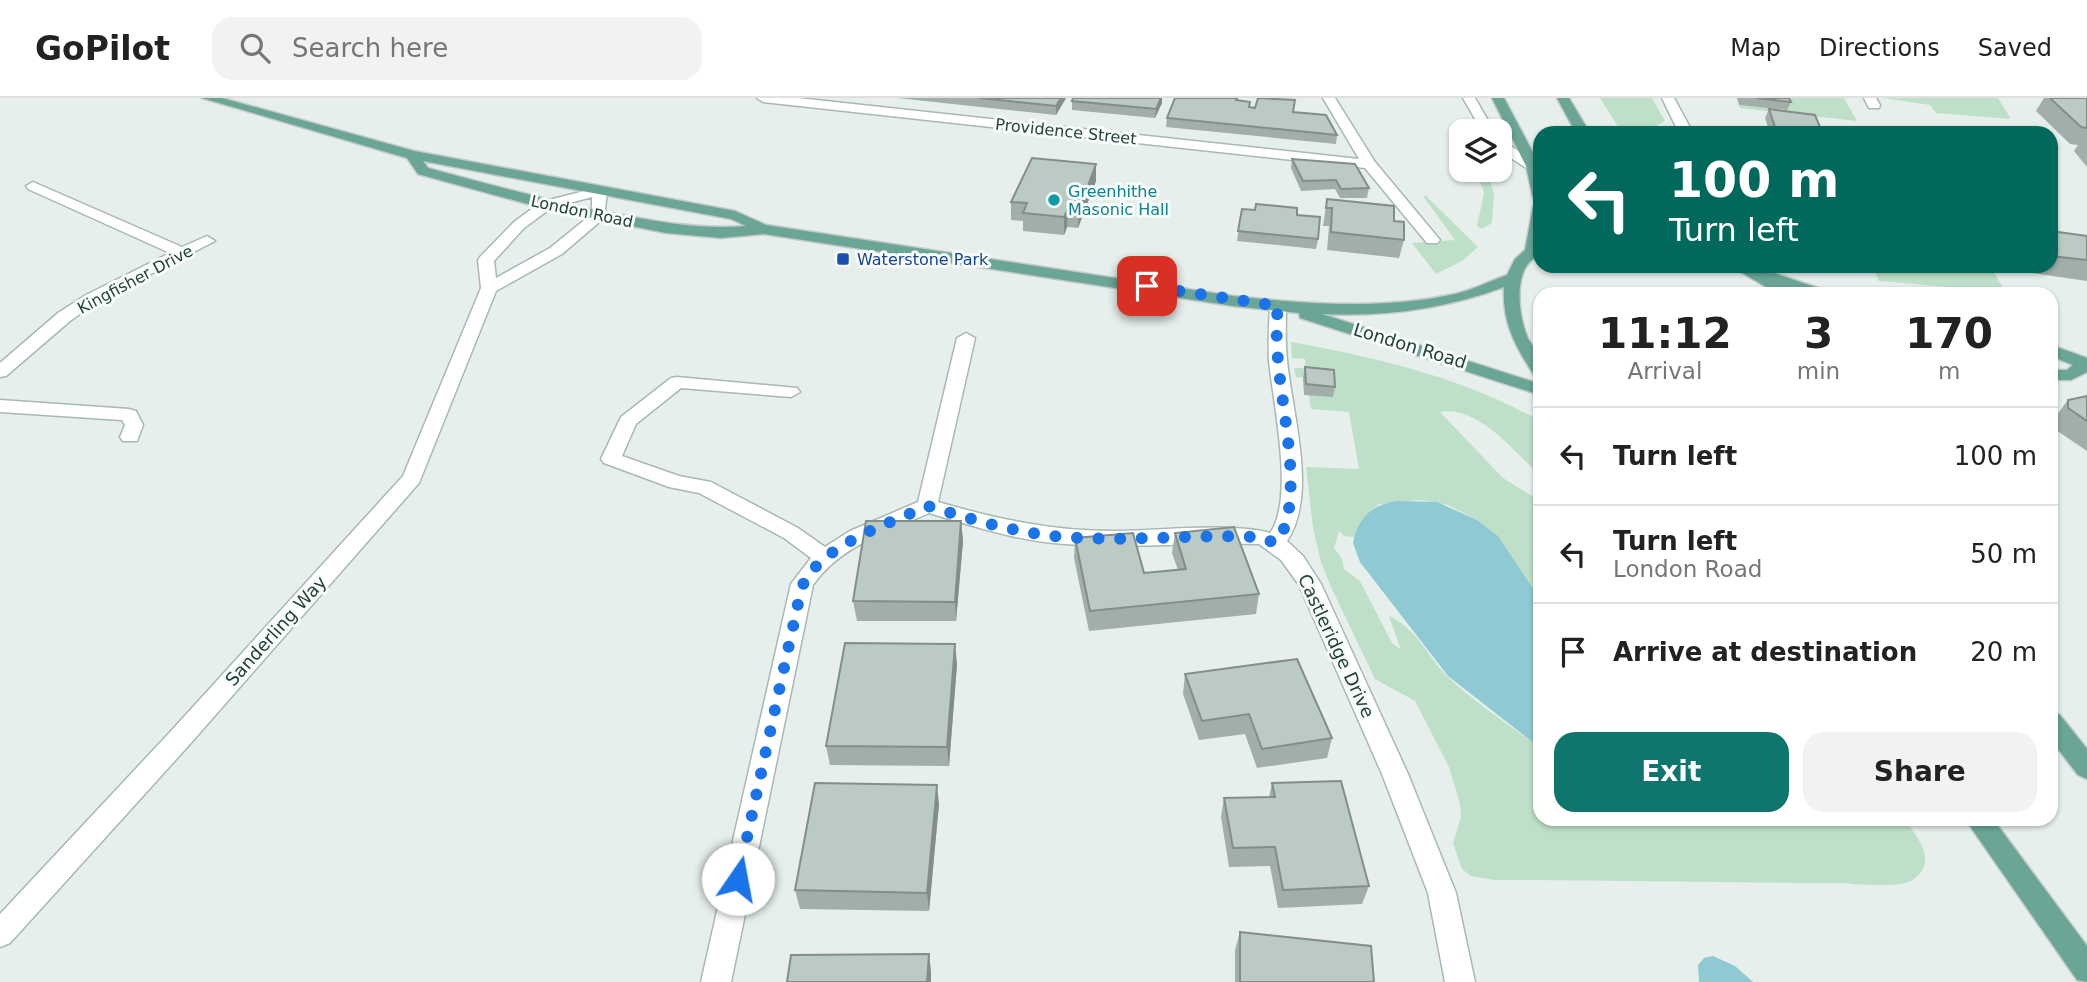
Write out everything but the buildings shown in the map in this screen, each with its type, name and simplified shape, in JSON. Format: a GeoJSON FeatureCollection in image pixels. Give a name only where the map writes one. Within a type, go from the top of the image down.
{"type":"FeatureCollection","features":[{"type":"Feature","properties":{"kind":"main road","name":"London Road"},"geometry":{"type":"LineString","coordinates":[[208,98],[412,155],[735,215],[764,229]]}},
{"type":"Feature","properties":{"kind":"main road"},"geometry":{"type":"LineString","coordinates":[[1498,98],[1533,166]]}},
{"type":"Feature","properties":{"kind":"main road"},"geometry":{"type":"LineString","coordinates":[[1563,98],[1579,126]]}},
{"type":"Feature","properties":{"kind":"main road","name":"London Road"},"geometry":{"type":"LineString","coordinates":[[412,155],[423,171],[546,205],[666,228],[722,233],[764,229],[1278,306],[1367,309],[1431,304],[1483,293],[1511,279]]}},
{"type":"Feature","properties":{"kind":"main road"},"geometry":{"type":"LineString","coordinates":[[1533,252],[1519,264],[1511,279],[1517,334],[1533,360]]}},
{"type":"Feature","properties":{"kind":"main road"},"geometry":{"type":"LineString","coordinates":[[1756,273],[1798,287]]}},
{"type":"Feature","properties":{"kind":"main road"},"geometry":{"type":"LineString","coordinates":[[1763,276],[1775,287]]}},
{"type":"Feature","properties":{"kind":"main road","name":"London Road"},"geometry":{"type":"LineString","coordinates":[[1278,306],[1533,388]]}},
{"type":"Feature","properties":{"kind":"main road"},"geometry":{"type":"LineString","coordinates":[[2058,353],[2087,364]]}},
{"type":"Feature","properties":{"kind":"main road"},"geometry":{"type":"LineString","coordinates":[[2058,376],[2071,375],[2087,364]]}},
{"type":"Feature","properties":{"kind":"main road"},"geometry":{"type":"LineString","coordinates":[[2058,731],[2087,768]]}},
{"type":"Feature","properties":{"kind":"main road"},"geometry":{"type":"LineString","coordinates":[[1983,826],[2087,970]]}},
{"type":"Feature","properties":{"kind":"street","name":"Providence Street"},"geometry":{"type":"LineString","coordinates":[[763,98],[1369,164]]}},
{"type":"Feature","properties":{"kind":"street"},"geometry":{"type":"LineString","coordinates":[[1329,98],[1369,164],[1432,240]]}},
{"type":"Feature","properties":{"kind":"street"},"geometry":{"type":"LineString","coordinates":[[1469,98],[1481,119]]}},
{"type":"Feature","properties":{"kind":"street"},"geometry":{"type":"LineString","coordinates":[[1668,98],[1682,126]]}},
{"type":"Feature","properties":{"kind":"street"},"geometry":{"type":"LineString","coordinates":[[1512,153],[1533,166]]}},
{"type":"Feature","properties":{"kind":"street"},"geometry":{"type":"LineString","coordinates":[[33,186],[182,253]]}},
{"type":"Feature","properties":{"kind":"street"},"geometry":{"type":"LineString","coordinates":[[489,288],[556,251],[599,215],[600,191]]}},
{"type":"Feature","properties":{"kind":"street","name":"Sanderling Way"},"geometry":{"type":"LineString","coordinates":[[0,934],[172,748],[412,478],[489,288],[486,260],[519,225],[546,205],[600,191]]}},
{"type":"Feature","properties":{"kind":"street","name":"Kingfisher Drive"},"geometry":{"type":"LineString","coordinates":[[0,372],[82,304],[207,241]]}},
{"type":"Feature","properties":{"kind":"street"},"geometry":{"type":"LineString","coordinates":[[716,982],[801,590],[811,570],[845,545],[928,506],[992,526],[1044,535],[1138,539],[1259,537],[1275,543],[1287,523],[1290,485],[1276,347],[1278,306]]}},
{"type":"Feature","properties":{"kind":"street"},"geometry":{"type":"LineString","coordinates":[[928,506],[966,338]]}},
{"type":"Feature","properties":{"kind":"street"},"geometry":{"type":"LineString","coordinates":[[791,392],[677,382],[628,421],[611,459],[676,482],[704,487],[790,533],[825,558]]}},
{"type":"Feature","properties":{"kind":"street"},"geometry":{"type":"LineString","coordinates":[[0,406],[129,415],[134,425],[130,437]]}},
{"type":"Feature","properties":{"kind":"street","name":"Castleridge Drive"},"geometry":{"type":"LineString","coordinates":[[1275,543],[1288,554],[1310,584],[1395,775],[1442,893],[1460,982]]}},
{"type":"Feature","properties":{"kind":"green space"},"geometry":{"type":"Polygon","coordinates":[[[1600,98],[1652,98],[1665,121],[1656,126],[1618,126],[1600,98]]]}},
{"type":"Feature","properties":{"kind":"green space"},"geometry":{"type":"Polygon","coordinates":[[[1782,98],[1844,98],[1857,121],[1740,108],[1739,105],[1786,110],[1782,98]]]}},
{"type":"Feature","properties":{"kind":"green space"},"geometry":{"type":"Polygon","coordinates":[[[1883,98],[1998,98],[2011,119],[1936,113],[1930,105],[1883,98]]]}},
{"type":"Feature","properties":{"kind":"green space"},"geometry":{"type":"Polygon","coordinates":[[[1480,182],[1490,182],[1494,194],[1492,223],[1482,229],[1477,226],[1484,193],[1480,182]]]}},
{"type":"Feature","properties":{"kind":"green space"},"geometry":{"type":"Polygon","coordinates":[[[1423,196],[1478,247],[1462,261],[1436,274],[1412,243],[1455,240],[1423,196]]]}},
{"type":"Feature","properties":{"kind":"green space"},"geometry":{"type":"Polygon","coordinates":[[[1875,273],[1995,273],[2002,287],[1948,287],[1879,281],[1875,273]]]}},
{"type":"Feature","properties":{"kind":"green space"},"geometry":{"type":"Polygon","coordinates":[[[1291,342],[1387,362],[1480,392],[1533,418],[1533,468],[1481,423],[1454,412],[1440,412],[1503,478],[1533,497],[1533,588],[1498,536],[1477,520],[1448,505],[1420,500],[1379,504],[1367,514],[1354,537],[1344,536],[1339,531],[1334,548],[1342,559],[1344,569],[1360,581],[1392,643],[1401,650],[1389,616],[1407,628],[1460,688],[1533,743],[1533,826],[1909,826],[1923,849],[1925,864],[1921,872],[1908,882],[1879,885],[1494,880],[1471,876],[1462,869],[1453,843],[1461,817],[1460,804],[1449,767],[1415,701],[1375,679],[1321,562],[1313,528],[1306,467],[1359,469],[1349,412],[1311,409],[1309,395],[1332,380],[1296,377],[1294,368],[1305,368],[1305,359],[1292,358],[1291,342]]]}},
{"type":"Feature","properties":{"kind":"water"},"geometry":{"type":"Polygon","coordinates":[[[1437,502],[1477,520],[1498,536],[1533,588],[1533,743],[1448,676],[1360,562],[1353,543],[1358,526],[1373,509],[1388,503],[1437,502]]]}},
{"type":"Feature","properties":{"kind":"water"},"geometry":{"type":"Polygon","coordinates":[[[1713,956],[1735,966],[1753,982],[1699,982],[1698,965],[1704,958],[1713,956]]]}},
{"type":"Feature","properties":{"kind":"place","name":"Greenhithe Masonic Hall"},"geometry":{"type":"Point","coordinates":[1054,200]}},
{"type":"Feature","properties":{"kind":"place","name":"Waterstone Park"},"geometry":{"type":"Point","coordinates":[843,259]}},
{"type":"Feature","properties":{"kind":"route"},"geometry":{"type":"LineString","coordinates":[[738,879],[802,584],[811,570],[837,549],[928,506],[992,526],[1044,535],[1138,539],[1264,537],[1275,543],[1287,523],[1290,485],[1276,347],[1278,306],[1147,286]]}}]}
